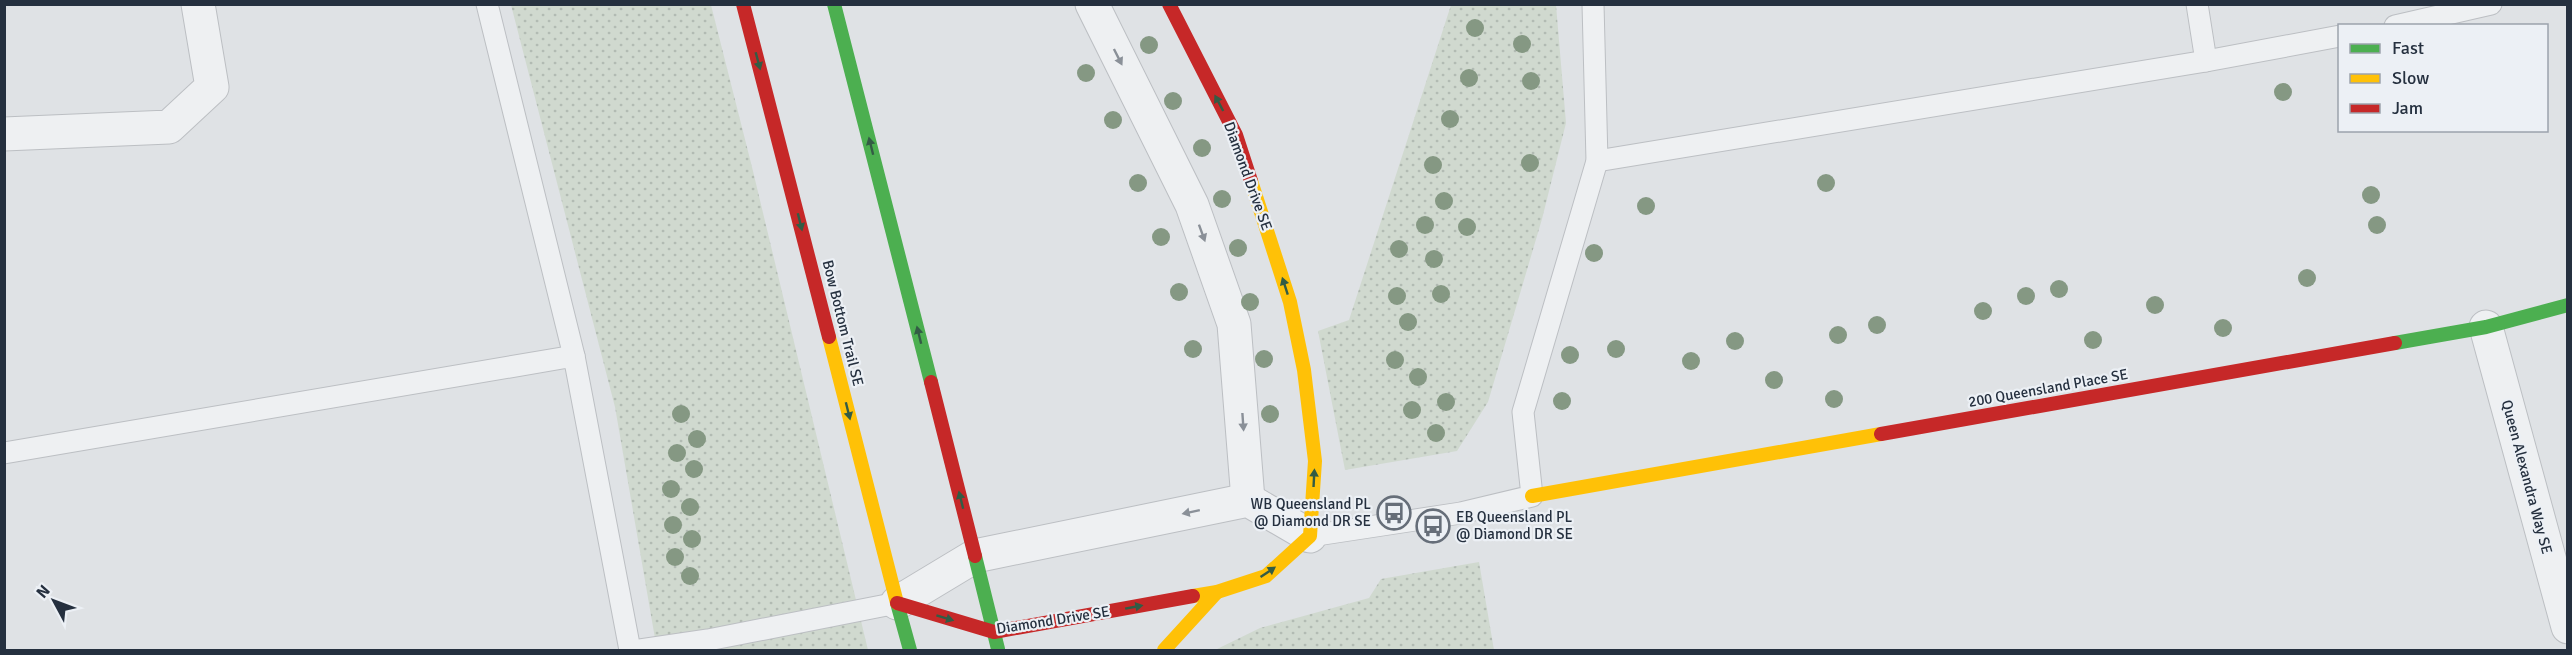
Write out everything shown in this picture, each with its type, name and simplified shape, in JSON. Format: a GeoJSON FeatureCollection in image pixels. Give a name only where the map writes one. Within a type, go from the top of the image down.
{"type":"FeatureCollection","features":[{"type":"Feature","properties":{"kind":"main road","name":"Bow Bottom Trail SE"},"geometry":{"type":"LineString","coordinates":[[743,4],[910,651]]}},
{"type":"Feature","properties":{"kind":"main road"},"geometry":{"type":"LineString","coordinates":[[834,4],[998,651]]}},
{"type":"Feature","properties":{"kind":"main road","name":"Diamond Drive SE"},"geometry":{"type":"LineString","coordinates":[[897,603],[994,632],[1217,592],[1266,576],[1310,536],[1315,461],[1304,370],[1290,302],[1236,135],[1169,4]]}},
{"type":"Feature","properties":{"kind":"main road","name":"200 Queensland Place SE"},"geometry":{"type":"LineString","coordinates":[[1532,496],[2486,327],[2568,305]]}},
{"type":"Feature","properties":{"kind":"main road"},"geometry":{"type":"LineString","coordinates":[[1164,651],[1169,642],[1217,592]]}},
{"type":"Feature","properties":{"kind":"street"},"geometry":{"type":"LineString","coordinates":[[4,134],[169,127],[212,87],[198,4]]}},
{"type":"Feature","properties":{"kind":"street"},"geometry":{"type":"LineString","coordinates":[[1092,4],[1192,204],[1234,324],[1248,500]]}},
{"type":"Feature","properties":{"kind":"street","name":"Queen Alexandra Way SE"},"geometry":{"type":"LineString","coordinates":[[2486,327],[2568,627]]}},
{"type":"Feature","properties":{"kind":"street"},"geometry":{"type":"LineString","coordinates":[[897,603],[975,556],[1248,500],[1310,536]]}},
{"type":"Feature","properties":{"kind":"lane"},"geometry":{"type":"LineString","coordinates":[[486,4],[574,356],[630,651]]}},
{"type":"Feature","properties":{"kind":"lane"},"geometry":{"type":"LineString","coordinates":[[1310,536],[1461,513],[1532,496],[1523,412],[1597,161],[1593,4]]}},
{"type":"Feature","properties":{"kind":"lane"},"geometry":{"type":"LineString","coordinates":[[2197,4],[2206,61]]}},
{"type":"Feature","properties":{"kind":"lane"},"geometry":{"type":"LineString","coordinates":[[2404,24],[2491,4]]}},
{"type":"Feature","properties":{"kind":"lane"},"geometry":{"type":"LineString","coordinates":[[1597,161],[2206,61],[2338,36]]}},
{"type":"Feature","properties":{"kind":"lane"},"geometry":{"type":"LineString","coordinates":[[4,453],[574,356]]}},
{"type":"Feature","properties":{"kind":"lane"},"geometry":{"type":"LineString","coordinates":[[640,651],[897,603]]}},
{"type":"Feature","properties":{"kind":"shaded area"},"geometry":{"type":"Polygon","coordinates":[[[511,5],[711,5],[868,650],[657,650],[615,407],[511,5]]]}},
{"type":"Feature","properties":{"kind":"shaded area"},"geometry":{"type":"Polygon","coordinates":[[[1451,5],[1556,5],[1566,123],[1542,219],[1488,402],[1457,451],[1345,470],[1318,331],[1349,320],[1451,5]]]}},
{"type":"Feature","properties":{"kind":"shaded area"},"geometry":{"type":"Polygon","coordinates":[[[1479,562],[1494,650],[1215,650],[1260,628],[1369,598],[1381,579],[1479,562]]]}},
{"type":"Feature","properties":{"kind":"traffic: fast"},"geometry":{"type":"LineString","coordinates":[[834,4],[931,382]]}},
{"type":"Feature","properties":{"kind":"traffic: fast"},"geometry":{"type":"LineString","coordinates":[[2395,343],[2486,327],[2568,305]]}},
{"type":"Feature","properties":{"kind":"traffic: fast"},"geometry":{"type":"LineString","coordinates":[[975,556],[998,649]]}},
{"type":"Feature","properties":{"kind":"traffic: fast"},"geometry":{"type":"LineString","coordinates":[[897,603],[910,650]]}},
{"type":"Feature","properties":{"kind":"traffic: slow"},"geometry":{"type":"LineString","coordinates":[[1193,596],[1217,592],[1266,576],[1310,536],[1315,461],[1304,370],[1290,302],[1251,181]]}},
{"type":"Feature","properties":{"kind":"traffic: slow"},"geometry":{"type":"LineString","coordinates":[[829,337],[897,603]]}},
{"type":"Feature","properties":{"kind":"traffic: slow"},"geometry":{"type":"LineString","coordinates":[[1532,496],[1881,434]]}},
{"type":"Feature","properties":{"kind":"traffic: slow"},"geometry":{"type":"LineString","coordinates":[[1164,650],[1217,592]]}},
{"type":"Feature","properties":{"kind":"traffic: jam"},"geometry":{"type":"LineString","coordinates":[[743,4],[829,337]]}},
{"type":"Feature","properties":{"kind":"traffic: jam"},"geometry":{"type":"LineString","coordinates":[[1169,4],[1236,135],[1251,181]]}},
{"type":"Feature","properties":{"kind":"traffic: jam"},"geometry":{"type":"LineString","coordinates":[[1881,434],[2395,343]]}},
{"type":"Feature","properties":{"kind":"traffic: jam"},"geometry":{"type":"LineString","coordinates":[[931,382],[975,556]]}},
{"type":"Feature","properties":{"kind":"traffic: jam"},"geometry":{"type":"LineString","coordinates":[[897,603],[994,632],[1193,596]]}},
{"type":"Feature","properties":{"kind":"place","name":"WB Queensland PL @ Diamond DR SE"},"geometry":{"type":"Point","coordinates":[1394,513]}},
{"type":"Feature","properties":{"kind":"place","name":"EB Queensland PL @ Diamond DR SE"},"geometry":{"type":"Point","coordinates":[1433,526]}}]}
